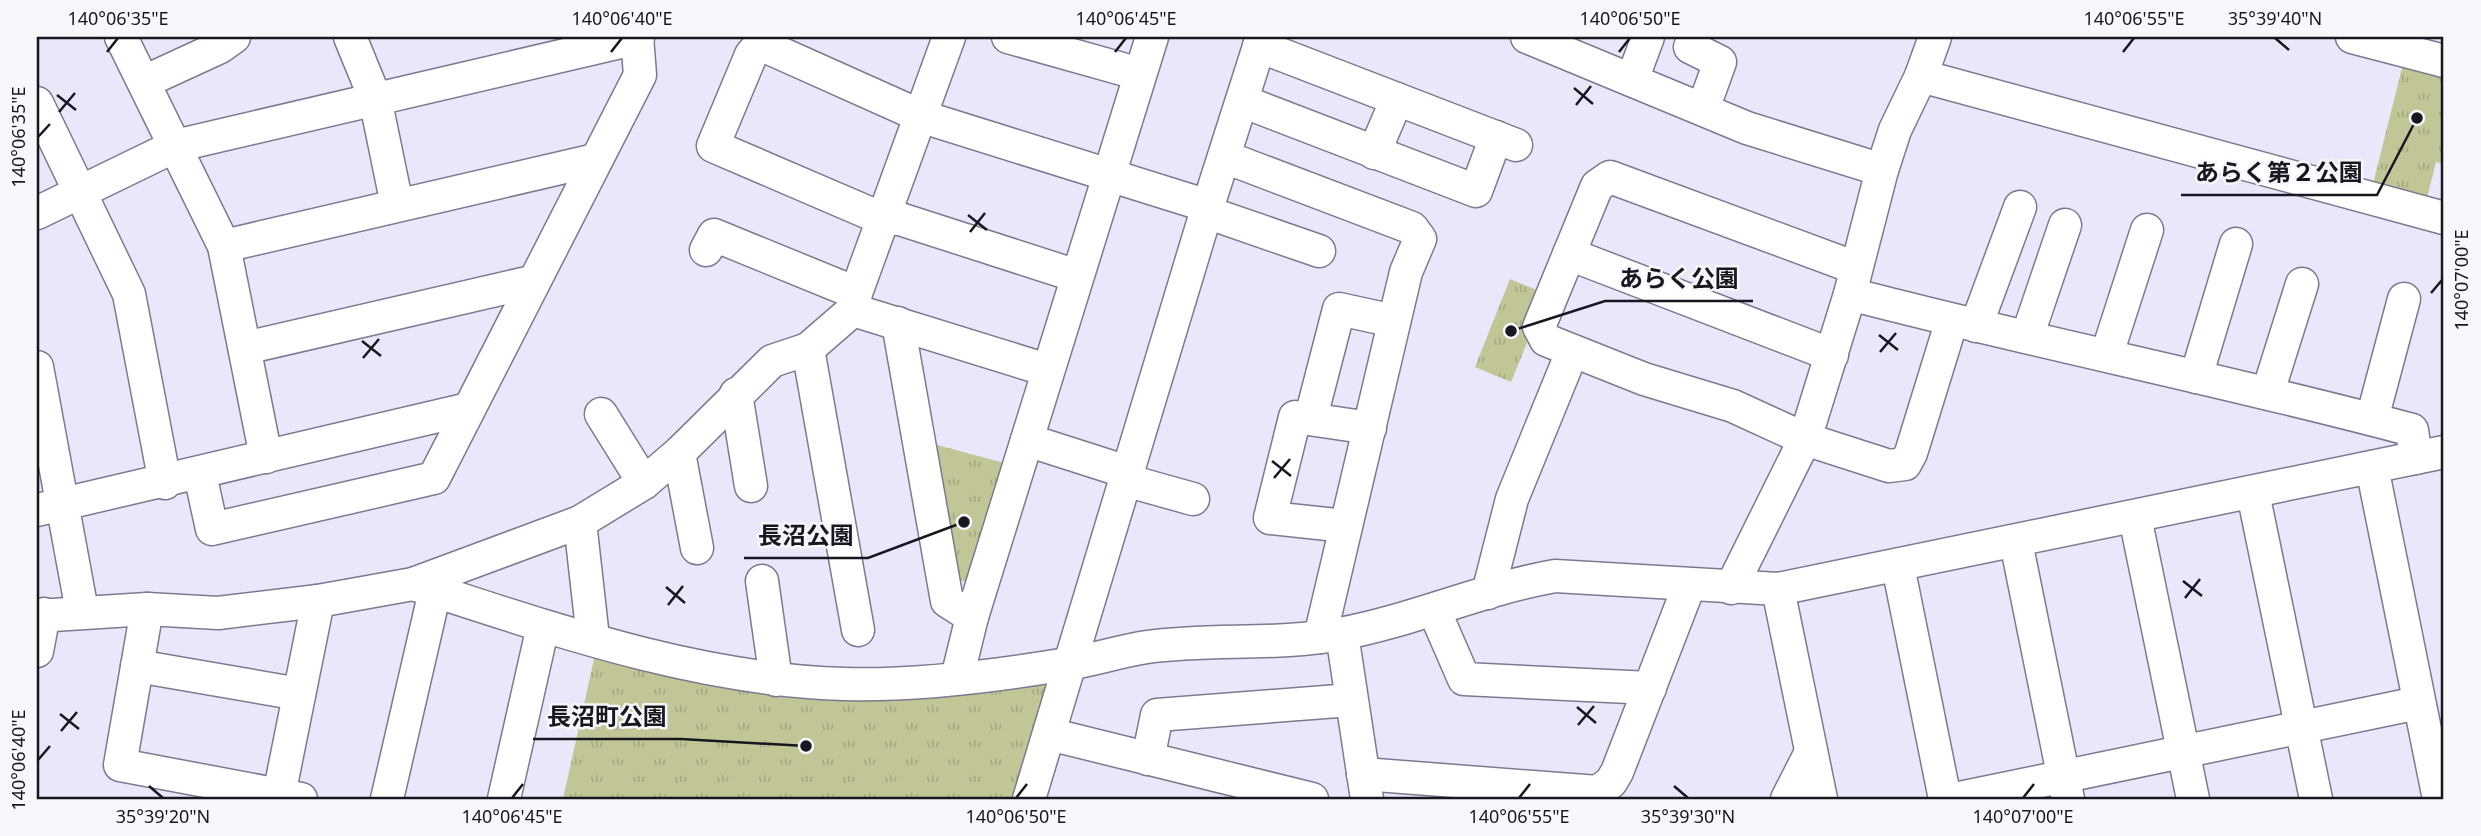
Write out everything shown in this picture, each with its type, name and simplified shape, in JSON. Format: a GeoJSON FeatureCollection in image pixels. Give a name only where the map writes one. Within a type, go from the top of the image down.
{"type":"FeatureCollection","features":[{"type":"Feature","properties":{"kind":"street"},"geometry":{"type":"LineString","coordinates":[[121,37],[224,246],[265,457]]}},
{"type":"Feature","properties":{"kind":"street"},"geometry":{"type":"LineString","coordinates":[[144,82],[220,47],[234,37]]}},
{"type":"Feature","properties":{"kind":"street"},"geometry":{"type":"LineString","coordinates":[[349,37],[375,99],[397,205]]}},
{"type":"Feature","properties":{"kind":"street"},"geometry":{"type":"LineString","coordinates":[[37,651],[40,615],[147,609],[218,613],[424,587],[580,522],[644,483],[679,453],[772,361],[808,349],[855,302],[883,219],[923,117],[949,37]]}},
{"type":"Feature","properties":{"kind":"street"},"geometry":{"type":"LineString","coordinates":[[1008,37],[1047,42],[1140,74]]}},
{"type":"Feature","properties":{"kind":"street"},"geometry":{"type":"LineString","coordinates":[[957,678],[972,617],[1047,370],[1152,37]]}},
{"type":"Feature","properties":{"kind":"street"},"geometry":{"type":"LineString","coordinates":[[1527,37],[1747,128],[1882,170]]}},
{"type":"Feature","properties":{"kind":"street"},"geometry":{"type":"LineString","coordinates":[[1632,80],[1648,37]]}},
{"type":"Feature","properties":{"kind":"street"},"geometry":{"type":"LineString","coordinates":[[1731,589],[1805,439],[1832,355],[1882,170],[1895,130],[1921,76],[1935,37]]}},
{"type":"Feature","properties":{"kind":"street"},"geometry":{"type":"LineString","coordinates":[[2352,37],[2444,61]]}},
{"type":"Feature","properties":{"kind":"street"},"geometry":{"type":"LineString","coordinates":[[37,213],[175,146],[638,38],[640,75],[531,282],[434,478],[212,529],[200,474]]}},
{"type":"Feature","properties":{"kind":"street"},"geometry":{"type":"LineString","coordinates":[[1077,276],[900,219],[883,219],[713,146],[751,55],[763,41],[923,117],[1109,174],[1319,251]]}},
{"type":"Feature","properties":{"kind":"street"},"geometry":{"type":"LineString","coordinates":[[1029,799],[1207,209],[1261,41],[1397,99],[1506,141],[1476,191],[1242,101]]}},
{"type":"Feature","properties":{"kind":"street"},"geometry":{"type":"LineString","coordinates":[[1689,47],[1720,62],[1703,109]]}},
{"type":"Feature","properties":{"kind":"street"},"geometry":{"type":"LineString","coordinates":[[1921,76],[2444,218]]}},
{"type":"Feature","properties":{"kind":"street"},"geometry":{"type":"LineString","coordinates":[[1374,153],[1397,99]]}},
{"type":"Feature","properties":{"kind":"street"},"geometry":{"type":"LineString","coordinates":[[37,103],[129,294],[165,483]]}},
{"type":"Feature","properties":{"kind":"street"},"geometry":{"type":"LineString","coordinates":[[1225,157],[1419,233],[1420,239],[1406,272],[1346,526],[1331,635],[1351,700],[1365,787],[1598,792],[1611,782],[1617,772],[1689,586]]}},
{"type":"Feature","properties":{"kind":"street"},"geometry":{"type":"LineString","coordinates":[[224,246],[595,160]]}},
{"type":"Feature","properties":{"kind":"street"},"geometry":{"type":"LineString","coordinates":[[424,587],[543,626],[675,662],[776,680],[847,684],[957,678],[1069,664],[1147,647],[1331,635],[1434,610],[1520,582],[1555,576],[1731,589],[1778,589],[2430,455],[2412,430],[2268,391],[1964,323],[1853,281],[1610,177],[1597,186],[1539,327],[1546,340],[1644,379],[1733,406],[1805,439],[1889,466],[1905,464],[1964,323],[2020,208]]}},
{"type":"Feature","properties":{"kind":"street"},"geometry":{"type":"LineString","coordinates":[[2027,337],[2065,225]]}},
{"type":"Feature","properties":{"kind":"street"},"geometry":{"type":"LineString","coordinates":[[2108,354],[2147,230]]}},
{"type":"Feature","properties":{"kind":"street"},"geometry":{"type":"LineString","coordinates":[[706,250],[714,235],[898,323],[1047,370]]}},
{"type":"Feature","properties":{"kind":"street"},"geometry":{"type":"LineString","coordinates":[[2196,377],[2236,244]]}},
{"type":"Feature","properties":{"kind":"street"},"geometry":{"type":"LineString","coordinates":[[1569,254],[1832,355]]}},
{"type":"Feature","properties":{"kind":"street"},"geometry":{"type":"LineString","coordinates":[[245,348],[531,282]]}},
{"type":"Feature","properties":{"kind":"street"},"geometry":{"type":"LineString","coordinates":[[2268,391],[2302,284]]}},
{"type":"Feature","properties":{"kind":"street"},"geometry":{"type":"LineString","coordinates":[[2372,419],[2404,299]]}},
{"type":"Feature","properties":{"kind":"street"},"geometry":{"type":"LineString","coordinates":[[1311,417],[1339,309],[1394,321]]}},
{"type":"Feature","properties":{"kind":"street"},"geometry":{"type":"LineString","coordinates":[[898,323],[947,601],[972,617]]}},
{"type":"Feature","properties":{"kind":"street"},"geometry":{"type":"LineString","coordinates":[[808,349],[858,630]]}},
{"type":"Feature","properties":{"kind":"street"},"geometry":{"type":"LineString","coordinates":[[1488,593],[1512,499],[1572,352]]}},
{"type":"Feature","properties":{"kind":"street"},"geometry":{"type":"LineString","coordinates":[[37,367],[50,507],[82,611]]}},
{"type":"Feature","properties":{"kind":"street"},"geometry":{"type":"LineString","coordinates":[[736,394],[751,486]]}},
{"type":"Feature","properties":{"kind":"street"},"geometry":{"type":"LineString","coordinates":[[50,507],[165,483],[468,409]]}},
{"type":"Feature","properties":{"kind":"street"},"geometry":{"type":"LineString","coordinates":[[601,414],[644,483]]}},
{"type":"Feature","properties":{"kind":"street"},"geometry":{"type":"LineString","coordinates":[[1346,526],[1270,518],[1295,417],[1311,417],[1370,428]]}},
{"type":"Feature","properties":{"kind":"street"},"geometry":{"type":"LineString","coordinates":[[1027,440],[1193,499]]}},
{"type":"Feature","properties":{"kind":"street"},"geometry":{"type":"LineString","coordinates":[[679,453],[697,548]]}},
{"type":"Feature","properties":{"kind":"street"},"geometry":{"type":"LineString","coordinates":[[2372,467],[2439,799]]}},
{"type":"Feature","properties":{"kind":"street"},"geometry":{"type":"LineString","coordinates":[[2253,493],[2316,799]]}},
{"type":"Feature","properties":{"kind":"street"},"geometry":{"type":"LineString","coordinates":[[2135,517],[2193,799]]}},
{"type":"Feature","properties":{"kind":"street"},"geometry":{"type":"LineString","coordinates":[[580,522],[593,638]]}},
{"type":"Feature","properties":{"kind":"street"},"geometry":{"type":"LineString","coordinates":[[2015,542],[2066,788]]}},
{"type":"Feature","properties":{"kind":"street"},"geometry":{"type":"LineString","coordinates":[[1898,566],[1945,799]]}},
{"type":"Feature","properties":{"kind":"street"},"geometry":{"type":"LineString","coordinates":[[762,581],[776,680]]}},
{"type":"Feature","properties":{"kind":"street"},"geometry":{"type":"LineString","coordinates":[[387,799],[424,587]]}},
{"type":"Feature","properties":{"kind":"street"},"geometry":{"type":"LineString","coordinates":[[1778,589],[1821,799]]}},
{"type":"Feature","properties":{"kind":"street"},"geometry":{"type":"LineString","coordinates":[[147,609],[120,765],[214,791],[290,797],[299,694],[318,601]]}},
{"type":"Feature","properties":{"kind":"street"},"geometry":{"type":"LineString","coordinates":[[1434,610],[1464,679],[1650,688]]}},
{"type":"Feature","properties":{"kind":"street"},"geometry":{"type":"LineString","coordinates":[[505,799],[543,626]]}},
{"type":"Feature","properties":{"kind":"street"},"geometry":{"type":"LineString","coordinates":[[137,666],[299,694]]}},
{"type":"Feature","properties":{"kind":"street"},"geometry":{"type":"LineString","coordinates":[[1148,759],[1157,715],[1351,700]]}},
{"type":"Feature","properties":{"kind":"street"},"geometry":{"type":"LineString","coordinates":[[1955,799],[2066,788],[2183,752],[2418,703]]}},
{"type":"Feature","properties":{"kind":"street"},"geometry":{"type":"LineString","coordinates":[[1049,734],[1312,799]]}},
{"type":"Feature","properties":{"kind":"street"},"geometry":{"type":"LineString","coordinates":[[1787,799],[1811,752]]}},
{"type":"Feature","properties":{"kind":"green space"},"geometry":{"type":"Polygon","coordinates":[[[2403,64],[2444,75],[2444,164],[2436,162],[2426,202],[2372,188],[2403,64]]]}},
{"type":"Feature","properties":{"kind":"green space"},"geometry":{"type":"Polygon","coordinates":[[[1510,279],[1547,294],[1511,382],[1475,367],[1510,279]]]}},
{"type":"Feature","properties":{"kind":"green space"},"geometry":{"type":"Polygon","coordinates":[[[926,442],[1008,464],[969,582],[947,579],[926,442]]]}},
{"type":"Feature","properties":{"kind":"green space"},"geometry":{"type":"Polygon","coordinates":[[[596,650],[758,687],[1044,678],[1055,686],[1020,799],[563,799],[596,650]]]}},
{"type":"Feature","properties":{"kind":"place","name":"あらく第２公園"},"geometry":{"type":"Point","coordinates":[2417,118]}},
{"type":"Feature","properties":{"kind":"place","name":"あらく公園"},"geometry":{"type":"Point","coordinates":[1511,331]}},
{"type":"Feature","properties":{"kind":"place","name":"長沼公園"},"geometry":{"type":"Point","coordinates":[964,522]}},
{"type":"Feature","properties":{"kind":"place","name":"長沼町公園"},"geometry":{"type":"Point","coordinates":[806,746]}}]}
